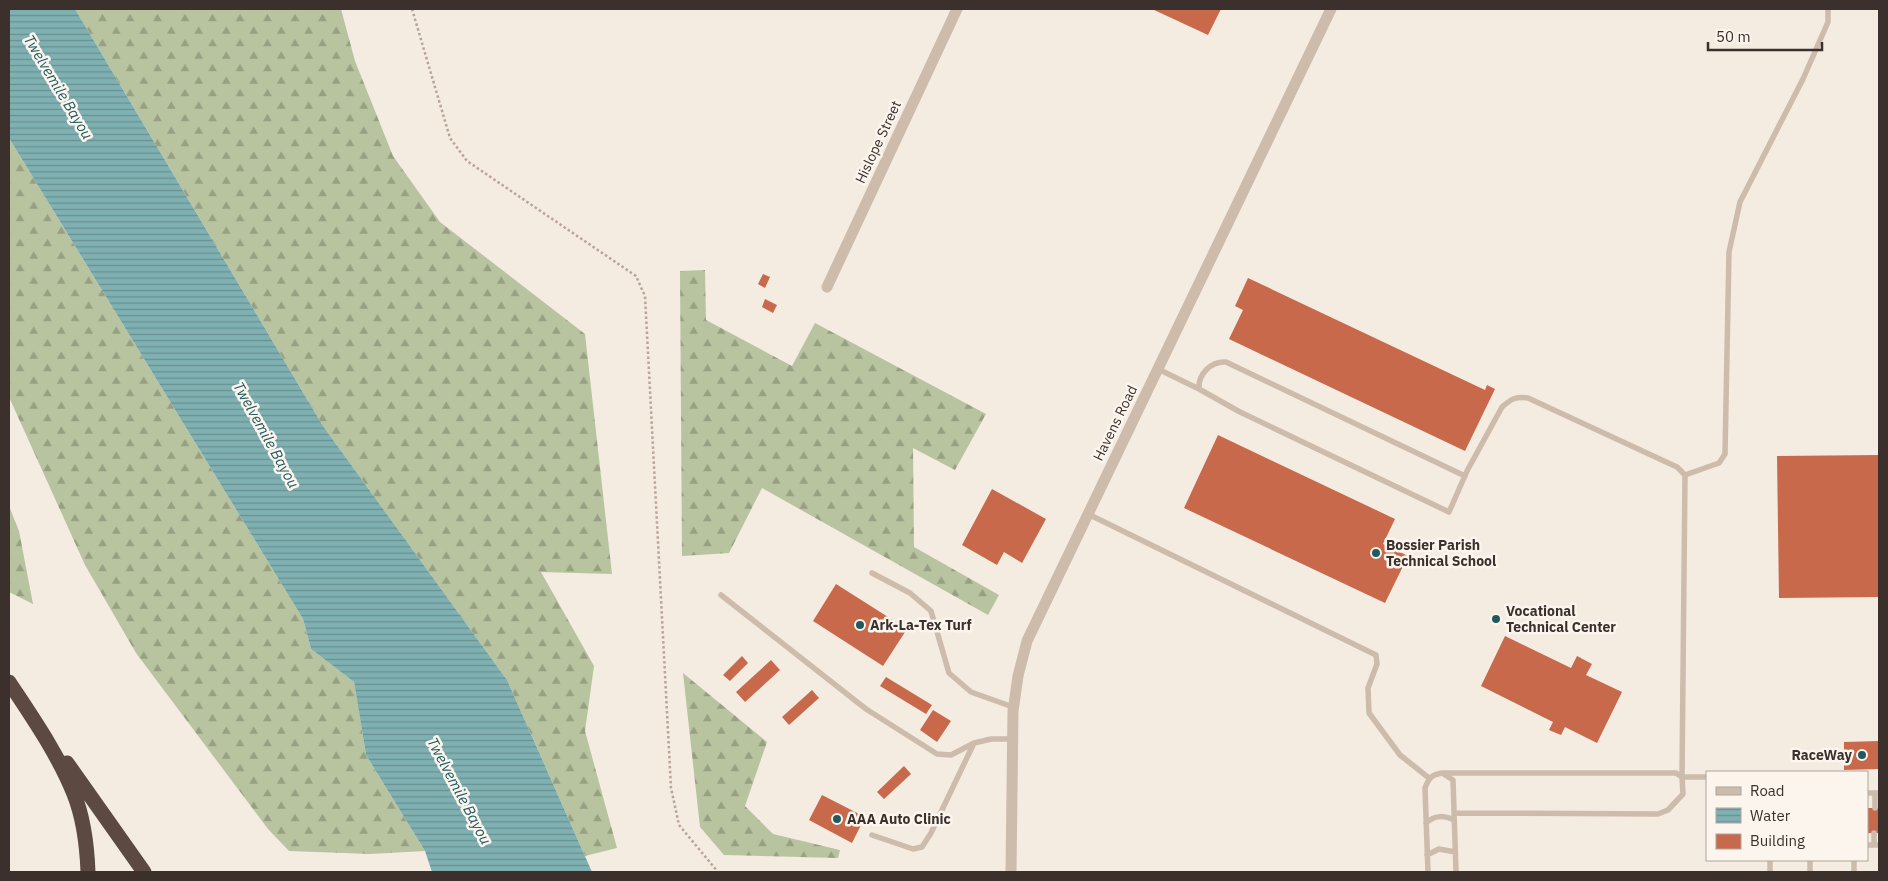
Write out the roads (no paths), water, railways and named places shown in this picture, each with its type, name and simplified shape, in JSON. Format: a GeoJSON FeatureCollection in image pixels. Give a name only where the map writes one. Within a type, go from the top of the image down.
{"type":"FeatureCollection","features":[{"type":"Feature","properties":{"kind":"highway"},"geometry":{"type":"LineString","coordinates":[[9,682],[34,721],[74,794],[86,837],[88,872]]}},
{"type":"Feature","properties":{"kind":"highway"},"geometry":{"type":"LineString","coordinates":[[34,721],[72,769],[144,872]]}},
{"type":"Feature","properties":{"kind":"street","name":"Hislope Street"},"geometry":{"type":"LineString","coordinates":[[827,287],[957,9]]}},
{"type":"Feature","properties":{"kind":"street","name":"Havens Road"},"geometry":{"type":"LineString","coordinates":[[1010,872],[1013,707],[1018,676],[1027,641],[1331,9]]}},
{"type":"Feature","properties":{"kind":"lane"},"geometry":{"type":"LineString","coordinates":[[1684,476],[1719,463],[1725,454],[1729,252],[1738,210],[1740,202],[1803,79],[1828,22],[1828,9]]}},
{"type":"Feature","properties":{"kind":"lane"},"geometry":{"type":"LineString","coordinates":[[1199,389],[1201,377],[1206,369],[1219,362],[1226,362],[1465,476]]}},
{"type":"Feature","properties":{"kind":"lane"},"geometry":{"type":"LineString","coordinates":[[1158,369],[1240,412],[1448,512],[1502,407],[1518,396],[1528,398],[1677,467],[1684,476],[1683,794],[1668,810],[1658,814],[1440,816],[1434,817],[1426,823]]}},
{"type":"Feature","properties":{"kind":"lane"},"geometry":{"type":"LineString","coordinates":[[1088,514],[1376,655],[1377,664],[1368,688],[1369,713],[1400,755],[1429,778]]}},
{"type":"Feature","properties":{"kind":"lane"},"geometry":{"type":"LineString","coordinates":[[872,572],[910,593],[930,612],[949,673],[971,692],[1013,707]]}},
{"type":"Feature","properties":{"kind":"lane"},"geometry":{"type":"LineString","coordinates":[[721,595],[866,709],[937,754],[951,755],[974,743],[991,739],[1012,740]]}},
{"type":"Feature","properties":{"kind":"lane"},"geometry":{"type":"LineString","coordinates":[[872,835],[913,849],[922,847],[932,833],[974,743]]}},
{"type":"Feature","properties":{"kind":"lane"},"geometry":{"type":"LineString","coordinates":[[1442,773],[1453,780],[1456,872]]}},
{"type":"Feature","properties":{"kind":"lane"},"geometry":{"type":"LineString","coordinates":[[1428,872],[1425,788],[1429,778],[1433,775],[1442,773],[1676,773],[1682,777],[1706,777]]}},
{"type":"Feature","properties":{"kind":"lane"},"geometry":{"type":"LineString","coordinates":[[1875,808],[1877,793]]}},
{"type":"Feature","properties":{"kind":"lane"},"geometry":{"type":"LineString","coordinates":[[1874,833],[1877,845]]}},
{"type":"Feature","properties":{"kind":"lane"},"geometry":{"type":"LineString","coordinates":[[1427,854],[1439,849],[1455,852]]}},
{"type":"Feature","properties":{"kind":"water","name":"Twelvemile Bayou"},"geometry":{"type":"Polygon","coordinates":[[[9,9],[75,9],[323,426],[507,680],[592,872],[432,872],[425,851],[366,755],[354,682],[311,649],[303,619],[9,138],[9,9]]]}},
{"type":"Feature","properties":{"kind":"place","name":"Bossier Parish Technical School"},"geometry":{"type":"Point","coordinates":[1376,553]}},
{"type":"Feature","properties":{"kind":"place","name":"Vocational Technical Center"},"geometry":{"type":"Point","coordinates":[1496,619]}},
{"type":"Feature","properties":{"kind":"place","name":"Ark-La-Tex Turf"},"geometry":{"type":"Point","coordinates":[860,625]}},
{"type":"Feature","properties":{"kind":"place","name":"RaceWay"},"geometry":{"type":"Point","coordinates":[1862,755]}},
{"type":"Feature","properties":{"kind":"place","name":"AAA Auto Clinic"},"geometry":{"type":"Point","coordinates":[837,819]}}]}
